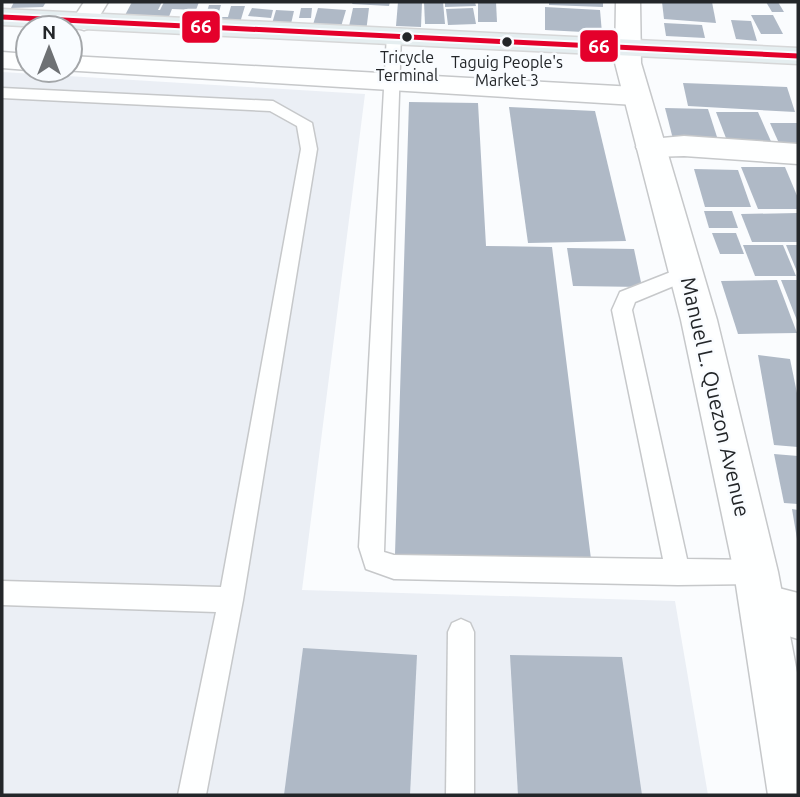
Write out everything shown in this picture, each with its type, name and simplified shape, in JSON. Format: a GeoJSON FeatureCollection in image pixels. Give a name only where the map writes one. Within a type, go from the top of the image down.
{"type":"FeatureCollection","features":[{"type":"Feature","properties":{"kind":"main road"},"geometry":{"type":"LineString","coordinates":[[84,20],[393,43],[630,68],[798,73]]}},
{"type":"Feature","properties":{"kind":"main road"},"geometry":{"type":"LineString","coordinates":[[630,68],[798,56]]}},
{"type":"Feature","properties":{"kind":"street","name":"Manuel L. Quezon Avenue"},"geometry":{"type":"LineString","coordinates":[[628,2],[630,68],[773,598],[794,795]]}},
{"type":"Feature","properties":{"kind":"street"},"geometry":{"type":"LineString","coordinates":[[84,65],[391,81],[630,68]]}},
{"type":"Feature","properties":{"kind":"street"},"geometry":{"type":"LineString","coordinates":[[651,147],[684,146],[798,154]]}},
{"type":"Feature","properties":{"kind":"lane"},"geometry":{"type":"LineString","coordinates":[[393,43],[371,547],[375,561],[394,567],[678,573],[773,598]]}},
{"type":"Feature","properties":{"kind":"lane"},"geometry":{"type":"LineString","coordinates":[[2,93],[273,106],[304,123],[309,149],[231,600],[192,795]]}},
{"type":"Feature","properties":{"kind":"lane"},"geometry":{"type":"LineString","coordinates":[[678,573],[622,310],[627,297],[686,273]]}},
{"type":"Feature","properties":{"kind":"lane"},"geometry":{"type":"LineString","coordinates":[[2,593],[231,600]]}},
{"type":"Feature","properties":{"kind":"lane"},"geometry":{"type":"LineString","coordinates":[[460,795],[461,632]]}},
{"type":"Feature","properties":{"kind":"shaded area"},"geometry":{"type":"Polygon","coordinates":[[[2,72],[14,73],[14,84],[84,84],[84,77],[365,94],[302,590],[675,601],[708,795],[2,795],[2,72]]]}},
{"type":"Feature","properties":{"kind":"building"},"geometry":{"type":"Polygon","coordinates":[[[14,2],[46,2],[43,7],[11,8],[14,2]]]}},
{"type":"Feature","properties":{"kind":"building"},"geometry":{"type":"Polygon","coordinates":[[[132,2],[162,2],[160,10],[164,2],[199,2],[196,10],[172,9],[168,19],[124,17],[132,2]]]}},
{"type":"Feature","properties":{"kind":"building"},"geometry":{"type":"Polygon","coordinates":[[[390,2],[389,6],[352,4],[390,2]]]}},
{"type":"Feature","properties":{"kind":"building"},"geometry":{"type":"Polygon","coordinates":[[[398,2],[422,2],[421,27],[396,26],[398,2]]]}},
{"type":"Feature","properties":{"kind":"building"},"geometry":{"type":"Polygon","coordinates":[[[424,2],[443,2],[445,24],[425,24],[424,2]]]}},
{"type":"Feature","properties":{"kind":"building"},"geometry":{"type":"Polygon","coordinates":[[[445,2],[475,2],[476,6],[445,7],[445,2]]]}},
{"type":"Feature","properties":{"kind":"building"},"geometry":{"type":"Polygon","coordinates":[[[478,2],[496,2],[497,22],[478,22],[478,2]]]}},
{"type":"Feature","properties":{"kind":"building"},"geometry":{"type":"Polygon","coordinates":[[[549,2],[603,2],[603,7],[549,5],[549,2]]]}},
{"type":"Feature","properties":{"kind":"building"},"geometry":{"type":"Polygon","coordinates":[[[662,2],[712,2],[716,23],[664,19],[662,2]]]}},
{"type":"Feature","properties":{"kind":"building"},"geometry":{"type":"Polygon","coordinates":[[[766,2],[778,2],[784,12],[772,12],[766,2]]]}},
{"type":"Feature","properties":{"kind":"building"},"geometry":{"type":"Polygon","coordinates":[[[209,5],[221,5],[215,25],[203,24],[209,5]]]}},
{"type":"Feature","properties":{"kind":"building"},"geometry":{"type":"Polygon","coordinates":[[[231,6],[245,6],[239,26],[216,25],[218,17],[228,17],[231,6]]]}},
{"type":"Feature","properties":{"kind":"building"},"geometry":{"type":"Polygon","coordinates":[[[545,7],[600,10],[602,33],[545,30],[545,7]]]}},
{"type":"Feature","properties":{"kind":"building"},"geometry":{"type":"Polygon","coordinates":[[[252,8],[273,10],[271,18],[248,16],[252,8]]]}},
{"type":"Feature","properties":{"kind":"building"},"geometry":{"type":"Polygon","coordinates":[[[301,8],[312,8],[311,18],[299,18],[301,8]]]}},
{"type":"Feature","properties":{"kind":"building"},"geometry":{"type":"Polygon","coordinates":[[[318,8],[346,10],[340,30],[312,28],[318,8]]]}},
{"type":"Feature","properties":{"kind":"building"},"geometry":{"type":"Polygon","coordinates":[[[353,8],[369,8],[366,32],[348,31],[353,8]]]}},
{"type":"Feature","properties":{"kind":"building"},"geometry":{"type":"Polygon","coordinates":[[[473,8],[476,24],[448,25],[446,9],[473,8]]]}},
{"type":"Feature","properties":{"kind":"building"},"geometry":{"type":"Polygon","coordinates":[[[276,10],[294,11],[290,28],[271,27],[276,10]]]}},
{"type":"Feature","properties":{"kind":"building"},"geometry":{"type":"Polygon","coordinates":[[[751,15],[773,15],[783,34],[761,34],[751,15]]]}},
{"type":"Feature","properties":{"kind":"building"},"geometry":{"type":"Polygon","coordinates":[[[731,20],[751,21],[757,41],[736,39],[731,20]]]}},
{"type":"Feature","properties":{"kind":"building"},"geometry":{"type":"Polygon","coordinates":[[[664,23],[702,25],[705,38],[666,36],[664,23]]]}},
{"type":"Feature","properties":{"kind":"building"},"geometry":{"type":"Polygon","coordinates":[[[683,83],[787,87],[795,112],[688,106],[683,83]]]}},
{"type":"Feature","properties":{"kind":"building"},"geometry":{"type":"Polygon","coordinates":[[[409,102],[478,103],[486,246],[552,247],[591,559],[395,554],[409,102]]]}},
{"type":"Feature","properties":{"kind":"building"},"geometry":{"type":"Polygon","coordinates":[[[509,107],[595,111],[626,241],[528,243],[509,107]]]}},
{"type":"Feature","properties":{"kind":"building"},"geometry":{"type":"Polygon","coordinates":[[[665,108],[708,109],[718,140],[673,139],[665,108]]]}},
{"type":"Feature","properties":{"kind":"building"},"geometry":{"type":"Polygon","coordinates":[[[716,112],[758,112],[773,146],[729,146],[716,112]]]}},
{"type":"Feature","properties":{"kind":"building"},"geometry":{"type":"Polygon","coordinates":[[[770,123],[798,123],[798,150],[782,150],[770,123]]]}},
{"type":"Feature","properties":{"kind":"building"},"geometry":{"type":"Polygon","coordinates":[[[741,167],[785,167],[798,198],[798,209],[758,209],[741,167]]]}},
{"type":"Feature","properties":{"kind":"building"},"geometry":{"type":"Polygon","coordinates":[[[694,169],[738,170],[751,207],[705,207],[694,169]]]}},
{"type":"Feature","properties":{"kind":"building"},"geometry":{"type":"Polygon","coordinates":[[[704,211],[732,211],[738,228],[709,228],[704,211]]]}},
{"type":"Feature","properties":{"kind":"building"},"geometry":{"type":"Polygon","coordinates":[[[798,213],[798,242],[752,242],[741,214],[798,213]]]}},
{"type":"Feature","properties":{"kind":"building"},"geometry":{"type":"Polygon","coordinates":[[[712,233],[736,233],[744,254],[720,254],[712,233]]]}},
{"type":"Feature","properties":{"kind":"building"},"geometry":{"type":"Polygon","coordinates":[[[743,245],[783,245],[796,276],[755,276],[743,245]]]}},
{"type":"Feature","properties":{"kind":"building"},"geometry":{"type":"Polygon","coordinates":[[[786,245],[798,245],[798,274],[786,245]]]}},
{"type":"Feature","properties":{"kind":"building"},"geometry":{"type":"Polygon","coordinates":[[[567,248],[634,249],[642,287],[573,286],[567,248]]]}},
{"type":"Feature","properties":{"kind":"building"},"geometry":{"type":"Polygon","coordinates":[[[777,280],[797,333],[738,334],[721,281],[777,280]]]}},
{"type":"Feature","properties":{"kind":"building"},"geometry":{"type":"Polygon","coordinates":[[[781,280],[798,280],[798,323],[781,280]]]}},
{"type":"Feature","properties":{"kind":"building"},"geometry":{"type":"Polygon","coordinates":[[[758,355],[790,359],[798,398],[798,447],[774,445],[758,355]]]}},
{"type":"Feature","properties":{"kind":"building"},"geometry":{"type":"Polygon","coordinates":[[[774,454],[798,456],[798,504],[784,503],[774,454]]]}},
{"type":"Feature","properties":{"kind":"building"},"geometry":{"type":"Polygon","coordinates":[[[792,509],[798,510],[798,539],[797,539],[792,509]]]}},
{"type":"Feature","properties":{"kind":"building"},"geometry":{"type":"Polygon","coordinates":[[[303,648],[417,655],[410,795],[284,795],[303,648]]]}},
{"type":"Feature","properties":{"kind":"building"},"geometry":{"type":"Polygon","coordinates":[[[510,655],[622,657],[642,795],[518,795],[510,655]]]}},
{"type":"Feature","properties":{"kind":"transit line","name":"66"},"geometry":{"type":"LineString","coordinates":[[2,17],[798,56]]}},
{"type":"Feature","properties":{"kind":"place","name":"Tricycle Terminal"},"geometry":{"type":"Point","coordinates":[407,37]}},
{"type":"Feature","properties":{"kind":"place","name":"Taguig People's Market 3"},"geometry":{"type":"Point","coordinates":[507,42]}}]}
